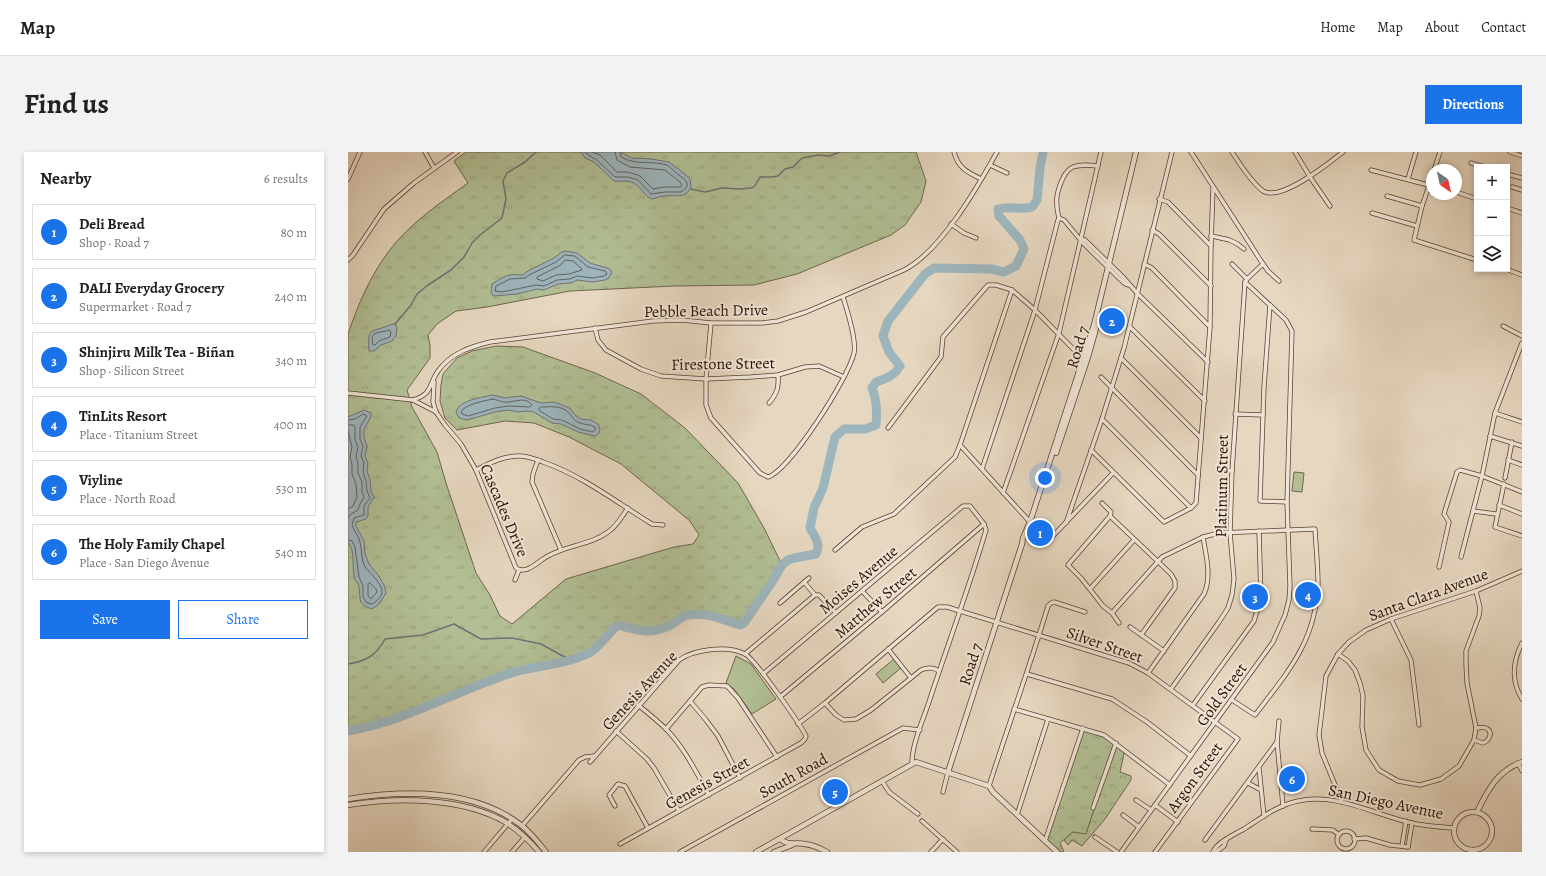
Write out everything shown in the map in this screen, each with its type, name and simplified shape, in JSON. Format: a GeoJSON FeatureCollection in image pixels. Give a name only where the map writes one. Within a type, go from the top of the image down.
{"type":"FeatureCollection","features":[{"type":"Feature","properties":{"kind":"street"},"geometry":{"type":"LineString","coordinates":[[348,179],[360,152]]}},
{"type":"Feature","properties":{"kind":"street"},"geometry":{"type":"LineString","coordinates":[[425,152],[434,168]]}},
{"type":"Feature","properties":{"kind":"street"},"geometry":{"type":"LineString","coordinates":[[348,260],[384,210],[434,168],[457,152]]}},
{"type":"Feature","properties":{"kind":"street"},"geometry":{"type":"LineString","coordinates":[[954,152],[962,169],[981,179]]}},
{"type":"Feature","properties":{"kind":"street","name":"Pebble Beach Drive"},"geometry":{"type":"LineString","coordinates":[[413,400],[423,397],[427,393],[438,370],[452,357],[462,350],[490,342],[654,321],[682,320],[711,323],[762,323],[778,321],[791,318],[843,296],[914,265],[932,249],[964,206],[997,152]]}},
{"type":"Feature","properties":{"kind":"street"},"geometry":{"type":"LineString","coordinates":[[1003,493],[1058,333],[1101,152]]}},
{"type":"Feature","properties":{"kind":"street","name":"Road 7"},"geometry":{"type":"LineString","coordinates":[[1110,266],[1136,152]]}},
{"type":"Feature","properties":{"kind":"street","name":"Road 7"},"geometry":{"type":"LineString","coordinates":[[943,792],[948,772],[1023,538],[1031,523],[1085,360],[1139,152]]}},
{"type":"Feature","properties":{"kind":"street"},"geometry":{"type":"LineString","coordinates":[[1066,523],[1102,419],[1130,327],[1136,293],[1172,152]]}},
{"type":"Feature","properties":{"kind":"street"},"geometry":{"type":"LineString","coordinates":[[1191,152],[1263,264],[1279,281]]}},
{"type":"Feature","properties":{"kind":"street"},"geometry":{"type":"LineString","coordinates":[[1232,152],[1248,174],[1264,192],[1273,194],[1291,188],[1310,177],[1343,152]]}},
{"type":"Feature","properties":{"kind":"street"},"geometry":{"type":"LineString","coordinates":[[1295,152],[1330,206]]}},
{"type":"Feature","properties":{"kind":"street"},"geometry":{"type":"LineString","coordinates":[[1408,179],[1416,152]]}},
{"type":"Feature","properties":{"kind":"street"},"geometry":{"type":"LineString","coordinates":[[1436,164],[1440,152]]}},
{"type":"Feature","properties":{"kind":"street"},"geometry":{"type":"LineString","coordinates":[[1510,152],[1522,156]]}},
{"type":"Feature","properties":{"kind":"street"},"geometry":{"type":"LineString","coordinates":[[982,469],[1035,310],[1056,223],[1059,218],[1056,204],[1057,190],[1067,171],[1071,167],[1084,164],[1098,166]]}},
{"type":"Feature","properties":{"kind":"street"},"geometry":{"type":"LineString","coordinates":[[990,165],[1007,173]]}},
{"type":"Feature","properties":{"kind":"street"},"geometry":{"type":"LineString","coordinates":[[1371,170],[1426,184]]}},
{"type":"Feature","properties":{"kind":"street"},"geometry":{"type":"LineString","coordinates":[[1510,175],[1522,178]]}},
{"type":"Feature","properties":{"kind":"street"},"geometry":{"type":"LineString","coordinates":[[1512,187],[1522,190]]}},
{"type":"Feature","properties":{"kind":"street"},"geometry":{"type":"LineString","coordinates":[[1091,450],[1164,522],[1190,508],[1196,502],[1210,327],[1213,188]]}},
{"type":"Feature","properties":{"kind":"street"},"geometry":{"type":"LineString","coordinates":[[1462,194],[1474,198]]}},
{"type":"Feature","properties":{"kind":"street"},"geometry":{"type":"LineString","coordinates":[[1387,196],[1422,206]]}},
{"type":"Feature","properties":{"kind":"street"},"geometry":{"type":"LineString","coordinates":[[1426,197],[1422,206],[1414,240],[1474,259]]}},
{"type":"Feature","properties":{"kind":"street"},"geometry":{"type":"LineString","coordinates":[[1159,199],[1168,202],[1211,246]]}},
{"type":"Feature","properties":{"kind":"street"},"geometry":{"type":"LineString","coordinates":[[1510,209],[1522,213]]}},
{"type":"Feature","properties":{"kind":"street"},"geometry":{"type":"LineString","coordinates":[[1372,213],[1417,226]]}},
{"type":"Feature","properties":{"kind":"street"},"geometry":{"type":"LineString","coordinates":[[1059,218],[1064,220],[1083,244],[1110,266],[1124,283],[1128,284],[1208,362]]}},
{"type":"Feature","properties":{"kind":"street"},"geometry":{"type":"LineString","coordinates":[[951,224],[964,233],[976,238]]}},
{"type":"Feature","properties":{"kind":"street"},"geometry":{"type":"LineString","coordinates":[[1152,230],[1159,234],[1211,286]]}},
{"type":"Feature","properties":{"kind":"street"},"geometry":{"type":"LineString","coordinates":[[1211,236],[1237,242],[1244,249]]}},
{"type":"Feature","properties":{"kind":"street"},"geometry":{"type":"LineString","coordinates":[[1144,264],[1152,268],[1210,327]]}},
{"type":"Feature","properties":{"kind":"street"},"geometry":{"type":"LineString","coordinates":[[1232,264],[1270,305],[1263,415],[1260,501],[1286,502]]}},
{"type":"Feature","properties":{"kind":"street"},"geometry":{"type":"LineString","coordinates":[[1246,280],[1263,264]]}},
{"type":"Feature","properties":{"kind":"street"},"geometry":{"type":"LineString","coordinates":[[1510,270],[1522,275]]}},
{"type":"Feature","properties":{"kind":"street","name":"Platinum Street"},"geometry":{"type":"LineString","coordinates":[[1171,689],[1228,608],[1232,595],[1234,579],[1230,533],[1232,471],[1246,280]]}},
{"type":"Feature","properties":{"kind":"street"},"geometry":{"type":"LineString","coordinates":[[888,428],[941,357],[944,337],[988,285],[996,285],[1012,290],[1035,310],[1085,360]]}},
{"type":"Feature","properties":{"kind":"street"},"geometry":{"type":"LineString","coordinates":[[835,550],[862,527],[894,514],[955,457],[1012,290]]}},
{"type":"Feature","properties":{"kind":"street"},"geometry":{"type":"LineString","coordinates":[[711,323],[706,379],[706,405],[711,418],[760,473],[768,477],[773,476],[778,472],[812,430],[844,377],[854,354],[855,347],[843,296]]}},
{"type":"Feature","properties":{"kind":"street","name":"Gold Street"},"geometry":{"type":"LineString","coordinates":[[1121,852],[1273,642],[1285,615],[1289,600],[1290,586],[1286,502],[1293,335],[1291,326],[1270,305]]}},
{"type":"Feature","properties":{"kind":"street"},"geometry":{"type":"LineString","coordinates":[[1503,326],[1522,336]]}},
{"type":"Feature","properties":{"kind":"street"},"geometry":{"type":"LineString","coordinates":[[1130,327],[1205,401]]}},
{"type":"Feature","properties":{"kind":"street","name":"Firestone Street"},"geometry":{"type":"LineString","coordinates":[[595,328],[598,340],[606,350],[651,373],[669,377],[706,379],[778,375],[805,367],[819,366],[844,377]]}},
{"type":"Feature","properties":{"kind":"street"},"geometry":{"type":"LineString","coordinates":[[1461,557],[1482,476],[1495,413],[1522,343]]}},
{"type":"Feature","properties":{"kind":"street"},"geometry":{"type":"LineString","coordinates":[[1121,358],[1201,438]]}},
{"type":"Feature","properties":{"kind":"street"},"geometry":{"type":"LineString","coordinates":[[769,403],[774,398],[778,388],[778,375]]}},
{"type":"Feature","properties":{"kind":"street"},"geometry":{"type":"LineString","coordinates":[[1102,377],[1198,475]]}},
{"type":"Feature","properties":{"kind":"street"},"geometry":{"type":"LineString","coordinates":[[434,379],[433,402],[436,412]]}},
{"type":"Feature","properties":{"kind":"street"},"geometry":{"type":"LineString","coordinates":[[348,393],[413,400],[436,412]]}},
{"type":"Feature","properties":{"kind":"street","name":"Cascades Drive"},"geometry":{"type":"LineString","coordinates":[[436,412],[461,444],[476,470],[516,568],[519,570],[524,571],[528,569],[548,555],[601,537],[614,527],[628,508]]}},
{"type":"Feature","properties":{"kind":"street"},"geometry":{"type":"LineString","coordinates":[[1495,413],[1522,422]]}},
{"type":"Feature","properties":{"kind":"street"},"geometry":{"type":"LineString","coordinates":[[1235,414],[1263,415]]}},
{"type":"Feature","properties":{"kind":"street"},"geometry":{"type":"LineString","coordinates":[[1102,419],[1190,508]]}},
{"type":"Feature","properties":{"kind":"street"},"geometry":{"type":"LineString","coordinates":[[1490,436],[1522,446]]}},
{"type":"Feature","properties":{"kind":"street"},"geometry":{"type":"LineString","coordinates":[[1505,478],[1512,442]]}},
{"type":"Feature","properties":{"kind":"street"},"geometry":{"type":"LineString","coordinates":[[960,445],[1031,523],[1050,539],[1113,473]]}},
{"type":"Feature","properties":{"kind":"street"},"geometry":{"type":"LineString","coordinates":[[476,470],[494,461],[512,456],[530,457],[553,465],[592,485],[652,524],[663,525]]}},
{"type":"Feature","properties":{"kind":"street"},"geometry":{"type":"LineString","coordinates":[[538,460],[532,478],[533,486],[561,550]]}},
{"type":"Feature","properties":{"kind":"street"},"geometry":{"type":"LineString","coordinates":[[1508,460],[1522,465]]}},
{"type":"Feature","properties":{"kind":"street"},"geometry":{"type":"LineString","coordinates":[[1220,470],[1232,471]]}},
{"type":"Feature","properties":{"kind":"street"},"geometry":{"type":"LineString","coordinates":[[1439,567],[1449,522],[1444,514],[1457,473],[1460,470],[1482,476],[1522,492]]}},
{"type":"Feature","properties":{"kind":"street"},"geometry":{"type":"LineString","coordinates":[[1504,484],[1496,514],[1495,527],[1522,536]]}},
{"type":"Feature","properties":{"kind":"street"},"geometry":{"type":"LineString","coordinates":[[1102,503],[1111,512],[1110,516],[1156,562],[1171,574],[1176,585],[1141,635]]}},
{"type":"Feature","properties":{"kind":"street"},"geometry":{"type":"LineString","coordinates":[[1499,505],[1522,514]]}},
{"type":"Feature","properties":{"kind":"street","name":"Moises Avenue"},"geometry":{"type":"LineString","coordinates":[[763,674],[963,506],[970,506],[984,524]]}},
{"type":"Feature","properties":{"kind":"street"},"geometry":{"type":"LineString","coordinates":[[1473,511],[1496,514]]}},
{"type":"Feature","properties":{"kind":"street"},"geometry":{"type":"LineString","coordinates":[[1110,516],[1068,565],[1081,578],[1103,606],[1112,613],[1119,623]]}},
{"type":"Feature","properties":{"kind":"street"},"geometry":{"type":"LineString","coordinates":[[912,763],[912,756],[920,730],[986,530],[984,524]]}},
{"type":"Feature","properties":{"kind":"street","name":"Matthew Street"},"geometry":{"type":"LineString","coordinates":[[780,698],[984,524]]}},
{"type":"Feature","properties":{"kind":"street"},"geometry":{"type":"LineString","coordinates":[[1112,613],[1156,562],[1170,552],[1203,537],[1219,533],[1315,529],[1318,584],[1315,610],[1303,647],[1292,665],[1255,715],[1232,700]]}},
{"type":"Feature","properties":{"kind":"street"},"geometry":{"type":"LineString","coordinates":[[1193,705],[1254,621],[1260,597],[1259,531]]}},
{"type":"Feature","properties":{"kind":"street"},"geometry":{"type":"LineString","coordinates":[[1148,672],[1201,599],[1207,588],[1208,572],[1203,537]]}},
{"type":"Feature","properties":{"kind":"street"},"geometry":{"type":"LineString","coordinates":[[1090,589],[1134,540]]}},
{"type":"Feature","properties":{"kind":"street"},"geometry":{"type":"LineString","coordinates":[[515,580],[519,570]]}},
{"type":"Feature","properties":{"kind":"street","name":"Santa Clara Avenue"},"geometry":{"type":"LineString","coordinates":[[1342,802],[1322,753],[1319,735],[1326,676],[1338,654],[1349,642],[1366,630],[1391,619],[1476,591],[1522,572]]}},
{"type":"Feature","properties":{"kind":"street"},"geometry":{"type":"LineString","coordinates":[[780,603],[809,578]]}},
{"type":"Feature","properties":{"kind":"street"},"geometry":{"type":"LineString","coordinates":[[804,582],[815,595],[819,595],[836,613]]}},
{"type":"Feature","properties":{"kind":"street"},"geometry":{"type":"LineString","coordinates":[[1338,654],[1352,666],[1360,683],[1363,696],[1362,727],[1366,750],[1379,770],[1398,781],[1420,784],[1441,779],[1459,766],[1474,740],[1476,728],[1467,683],[1466,651],[1479,616],[1480,608],[1476,591]]}},
{"type":"Feature","properties":{"kind":"street"},"geometry":{"type":"LineString","coordinates":[[862,592],[882,612]]}},
{"type":"Feature","properties":{"kind":"street"},"geometry":{"type":"LineString","coordinates":[[815,595],[745,654],[763,674],[798,724],[888,649],[911,678]]}},
{"type":"Feature","properties":{"kind":"street"},"geometry":{"type":"LineString","coordinates":[[989,786],[1040,635],[1048,606],[1054,602],[1085,612]]}},
{"type":"Feature","properties":{"kind":"street","name":"Silver Street"},"geometry":{"type":"LineString","coordinates":[[888,649],[938,607],[947,607],[1129,662],[1148,672],[1216,722]]}},
{"type":"Feature","properties":{"kind":"street"},"geometry":{"type":"LineString","coordinates":[[1391,619],[1411,660],[1419,725]]}},
{"type":"Feature","properties":{"kind":"street"},"geometry":{"type":"LineString","coordinates":[[1130,627],[1164,651]]}},
{"type":"Feature","properties":{"kind":"street"},"geometry":{"type":"LineString","coordinates":[[1522,643],[1517,652],[1514,672],[1515,683],[1522,699]]}},
{"type":"Feature","properties":{"kind":"street","name":"Genesis Avenue"},"geometry":{"type":"LineString","coordinates":[[590,762],[638,705],[685,655],[718,649],[745,654]]}},
{"type":"Feature","properties":{"kind":"street"},"geometry":{"type":"LineString","coordinates":[[825,703],[836,715],[844,720],[852,720],[870,710],[921,670],[934,668],[939,671]]}},
{"type":"Feature","properties":{"kind":"street"},"geometry":{"type":"LineString","coordinates":[[1027,674],[1112,699],[1147,722],[1191,756]]}},
{"type":"Feature","properties":{"kind":"street"},"geometry":{"type":"LineString","coordinates":[[666,729],[702,687],[709,685],[727,686],[738,698],[777,757]]}},
{"type":"Feature","properties":{"kind":"street"},"geometry":{"type":"LineString","coordinates":[[690,702],[718,736],[740,778]]}},
{"type":"Feature","properties":{"kind":"street"},"geometry":{"type":"LineString","coordinates":[[638,705],[666,729],[685,753],[709,795]]}},
{"type":"Feature","properties":{"kind":"street"},"geometry":{"type":"LineString","coordinates":[[1014,709],[1104,735],[1170,785]]}},
{"type":"Feature","properties":{"kind":"street"},"geometry":{"type":"LineString","coordinates":[[1017,815],[1048,719]]}},
{"type":"Feature","properties":{"kind":"street"},"geometry":{"type":"LineString","coordinates":[[1279,721],[1277,742],[1283,806]]}},
{"type":"Feature","properties":{"kind":"street","name":"Argon Street"},"geometry":{"type":"LineString","coordinates":[[1155,852],[1238,739],[1216,722]]}},
{"type":"Feature","properties":{"kind":"street","name":"Genesis Street"},"geometry":{"type":"LineString","coordinates":[[620,844],[801,743],[805,739],[804,733],[798,724]]}},
{"type":"Feature","properties":{"kind":"street","name":"South Road"},"geometry":{"type":"LineString","coordinates":[[680,852],[903,728],[920,730]]}},
{"type":"Feature","properties":{"kind":"street"},"geometry":{"type":"LineString","coordinates":[[1045,841],[1084,728]]}},
{"type":"Feature","properties":{"kind":"street"},"geometry":{"type":"LineString","coordinates":[[1474,740],[1483,743],[1488,741],[1490,736],[1489,731],[1485,728],[1476,728]]}},
{"type":"Feature","properties":{"kind":"street"},"geometry":{"type":"LineString","coordinates":[[616,731],[647,758],[679,811]]}},
{"type":"Feature","properties":{"kind":"street"},"geometry":{"type":"LineString","coordinates":[[1205,840],[1277,742]]}},
{"type":"Feature","properties":{"kind":"street"},"geometry":{"type":"LineString","coordinates":[[1093,808],[1116,743]]}},
{"type":"Feature","properties":{"kind":"street"},"geometry":{"type":"LineString","coordinates":[[522,826],[579,760],[585,756],[595,756]]}},
{"type":"Feature","properties":{"kind":"street"},"geometry":{"type":"LineString","coordinates":[[756,852],[912,763],[920,762],[989,786],[993,792],[1057,852]]}},
{"type":"Feature","properties":{"kind":"street"},"geometry":{"type":"LineString","coordinates":[[1478,812],[1494,780],[1506,770],[1520,762],[1522,771]]}},
{"type":"Feature","properties":{"kind":"street"},"geometry":{"type":"LineString","coordinates":[[1258,768],[1264,816]]}},
{"type":"Feature","properties":{"kind":"street"},"geometry":{"type":"LineString","coordinates":[[882,780],[889,792],[918,814]]}},
{"type":"Feature","properties":{"kind":"street"},"geometry":{"type":"LineString","coordinates":[[1248,783],[1261,790]]}},
{"type":"Feature","properties":{"kind":"street"},"geometry":{"type":"LineString","coordinates":[[616,806],[609,795],[618,784],[625,786],[648,828]]}},
{"type":"Feature","properties":{"kind":"street"},"geometry":{"type":"LineString","coordinates":[[348,799],[400,794],[435,796],[469,802],[512,819],[522,826],[546,852]]}},
{"type":"Feature","properties":{"kind":"street"},"geometry":{"type":"LineString","coordinates":[[1136,800],[1152,810]]}},
{"type":"Feature","properties":{"kind":"street","name":"San Diego Avenue"},"geometry":{"type":"LineString","coordinates":[[1226,840],[1264,816],[1299,800],[1327,800],[1342,802],[1406,822],[1454,828]]}},
{"type":"Feature","properties":{"kind":"street"},"geometry":{"type":"LineString","coordinates":[[348,805],[378,801],[432,802],[466,808],[491,816],[508,824],[525,837],[539,852]]}},
{"type":"Feature","properties":{"kind":"street"},"geometry":{"type":"LineString","coordinates":[[1155,805],[1178,822]]}},
{"type":"Feature","properties":{"kind":"street"},"geometry":{"type":"LineString","coordinates":[[1478,812],[1491,824],[1491,836],[1479,851],[1460,845],[1454,835],[1454,828],[1460,817],[1465,814],[1478,812]]}},
{"type":"Feature","properties":{"kind":"street"},"geometry":{"type":"LineString","coordinates":[[1123,815],[1139,828]]}},
{"type":"Feature","properties":{"kind":"street"},"geometry":{"type":"LineString","coordinates":[[484,852],[512,819]]}},
{"type":"Feature","properties":{"kind":"street"},"geometry":{"type":"LineString","coordinates":[[922,821],[957,852]]}},
{"type":"Feature","properties":{"kind":"street"},"geometry":{"type":"LineString","coordinates":[[1402,846],[1406,822]]}},
{"type":"Feature","properties":{"kind":"street"},"geometry":{"type":"LineString","coordinates":[[1410,852],[1408,847],[1412,823]]}},
{"type":"Feature","properties":{"kind":"street"},"geometry":{"type":"LineString","coordinates":[[1312,829],[1333,830],[1339,835]]}},
{"type":"Feature","properties":{"kind":"street"},"geometry":{"type":"LineString","coordinates":[[1344,832],[1350,832],[1354,840],[1352,847],[1345,851],[1337,844],[1339,835],[1344,832]]}},
{"type":"Feature","properties":{"kind":"street"},"geometry":{"type":"LineString","coordinates":[[512,852],[525,837]]}},
{"type":"Feature","properties":{"kind":"street"},"geometry":{"type":"LineString","coordinates":[[1095,837],[1117,852]]}},
{"type":"Feature","properties":{"kind":"street"},"geometry":{"type":"LineString","coordinates":[[1354,840],[1366,838],[1390,845],[1408,847]]}},
{"type":"Feature","properties":{"kind":"street"},"geometry":{"type":"LineString","coordinates":[[780,839],[785,843],[815,846],[827,852]]}},
{"type":"Feature","properties":{"kind":"street"},"geometry":{"type":"LineString","coordinates":[[931,852],[943,839]]}},
{"type":"Feature","properties":{"kind":"street"},"geometry":{"type":"LineString","coordinates":[[1213,852],[1218,844],[1226,840]]}},
{"type":"Feature","properties":{"kind":"street"},"geometry":{"type":"LineString","coordinates":[[1216,852],[1224,846],[1226,840]]}},
{"type":"Feature","properties":{"kind":"street"},"geometry":{"type":"LineString","coordinates":[[774,852],[795,843]]}},
{"type":"Feature","properties":{"kind":"street"},"geometry":{"type":"LineString","coordinates":[[1484,846],[1487,852]]}},
{"type":"Feature","properties":{"kind":"green space"},"geometry":{"type":"Polygon","coordinates":[[[466,152],[916,152],[926,181],[921,202],[905,225],[891,235],[797,274],[754,285],[674,286],[570,291],[487,307],[456,311],[437,324],[428,335],[430,358],[407,390],[412,407],[437,452],[476,573],[490,595],[500,616],[512,624],[566,579],[674,547],[693,544],[699,535],[690,521],[621,464],[569,437],[534,423],[505,421],[457,430],[445,418],[440,401],[443,374],[457,358],[472,351],[496,346],[523,347],[595,373],[641,394],[685,428],[738,483],[764,528],[782,565],[757,607],[745,622],[740,625],[702,614],[695,614],[680,618],[662,629],[650,631],[631,629],[618,625],[597,647],[581,657],[518,671],[392,720],[348,731],[348,334],[365,291],[376,270],[389,251],[415,223],[468,183],[454,161],[466,152]]]}},
{"type":"Feature","properties":{"kind":"green space"},"geometry":{"type":"Polygon","coordinates":[[[1294,472],[1304,473],[1302,492],[1292,491],[1294,472]]]}},
{"type":"Feature","properties":{"kind":"green space"},"geometry":{"type":"Polygon","coordinates":[[[736,656],[751,664],[776,699],[752,714],[734,689],[726,683],[736,656]]]}},
{"type":"Feature","properties":{"kind":"green space"},"geometry":{"type":"Polygon","coordinates":[[[894,659],[901,668],[883,683],[876,674],[894,659]]]}},
{"type":"Feature","properties":{"kind":"green space"},"geometry":{"type":"Polygon","coordinates":[[[1084,728],[1116,743],[1086,835],[1073,832],[1060,843],[1064,852],[1059,852],[1046,841],[1084,728]]]}},
{"type":"Feature","properties":{"kind":"green space"},"geometry":{"type":"Polygon","coordinates":[[[1116,743],[1125,749],[1120,772],[1131,776],[1131,780],[1105,819],[1082,846],[1072,840],[1068,845],[1064,840],[1073,832],[1086,834],[1116,743]]]}},
{"type":"Feature","properties":{"kind":"water"},"geometry":{"type":"Polygon","coordinates":[[[581,152],[620,152],[632,158],[669,162],[690,179],[691,187],[686,194],[680,196],[663,196],[652,199],[646,196],[634,183],[627,181],[614,181],[594,162],[585,158],[581,152]]]}},
{"type":"Feature","properties":{"kind":"water"},"geometry":{"type":"Polygon","coordinates":[[[565,251],[577,253],[590,263],[610,269],[612,272],[609,278],[592,282],[577,280],[571,283],[558,284],[544,290],[537,289],[517,294],[493,296],[491,292],[492,284],[508,276],[523,275],[565,251]]]}},
{"type":"Feature","properties":{"kind":"water"},"geometry":{"type":"Polygon","coordinates":[[[395,324],[397,328],[396,336],[392,341],[381,345],[374,351],[369,351],[370,333],[395,324]]]}},
{"type":"Feature","properties":{"kind":"water"},"geometry":{"type":"Polygon","coordinates":[[[493,395],[504,398],[521,396],[541,403],[554,402],[560,404],[571,409],[575,415],[581,419],[591,420],[598,424],[600,429],[599,433],[595,436],[578,432],[561,424],[552,423],[534,412],[528,411],[518,412],[508,410],[467,420],[459,418],[456,412],[458,408],[466,402],[493,395]]]}},
{"type":"Feature","properties":{"kind":"water"},"geometry":{"type":"Polygon","coordinates":[[[364,410],[371,413],[371,417],[364,429],[364,438],[367,446],[365,456],[368,463],[367,471],[370,479],[371,491],[374,497],[368,507],[368,515],[366,519],[356,522],[356,526],[364,541],[365,554],[369,564],[384,585],[386,593],[379,604],[372,609],[364,605],[361,601],[359,586],[355,580],[352,550],[348,542],[348,417],[364,410]]]}},
{"type":"Feature","properties":{"kind":"waterway"},"geometry":{"type":"LineString","coordinates":[[395,324],[411,305],[417,294],[451,270],[464,257],[472,243],[502,218],[506,199],[503,181],[507,173],[525,162],[536,152]]}},
{"type":"Feature","properties":{"kind":"waterway"},"geometry":{"type":"LineString","coordinates":[[691,189],[705,192],[722,188],[752,188],[755,186],[760,177],[778,176],[785,169],[793,167],[802,158],[818,155],[829,156],[840,152]]}},
{"type":"Feature","properties":{"kind":"waterway"},"geometry":{"type":"LineString","coordinates":[[348,731],[392,720],[475,686],[518,671],[581,657],[597,647],[618,625],[631,629],[649,631],[662,629],[680,618],[695,614],[702,614],[740,625],[744,623],[782,565],[788,560],[794,558],[816,554],[818,544],[810,528],[814,508],[823,488],[835,437],[844,429],[865,429],[876,425],[876,406],[872,388],[876,382],[887,378],[900,366],[889,352],[883,336],[888,321],[925,274],[934,268],[991,269],[1004,272],[1016,266],[1024,249],[1020,240],[999,216],[998,209],[1032,207],[1037,200],[1043,152]]}},
{"type":"Feature","properties":{"kind":"waterway"},"geometry":{"type":"LineString","coordinates":[[348,664],[370,657],[378,650],[385,639],[423,635],[454,624],[481,639],[512,638],[541,644],[570,660]]}},
{"type":"Feature","properties":{"kind":"place","name":"DALI Everyday Grocery"},"geometry":{"type":"Point","coordinates":[1112,321]}},
{"type":"Feature","properties":{"kind":"place","name":"Deli Bread"},"geometry":{"type":"Point","coordinates":[1040,533]}},
{"type":"Feature","properties":{"kind":"place","name":"TinLits Resort"},"geometry":{"type":"Point","coordinates":[1308,595]}},
{"type":"Feature","properties":{"kind":"place","name":"Shinjiru Milk Tea - Biñan"},"geometry":{"type":"Point","coordinates":[1255,597]}},
{"type":"Feature","properties":{"kind":"place","name":"The Holy Family Chapel"},"geometry":{"type":"Point","coordinates":[1292,779]}},
{"type":"Feature","properties":{"kind":"place","name":"Viyline"},"geometry":{"type":"Point","coordinates":[835,792]}}]}
